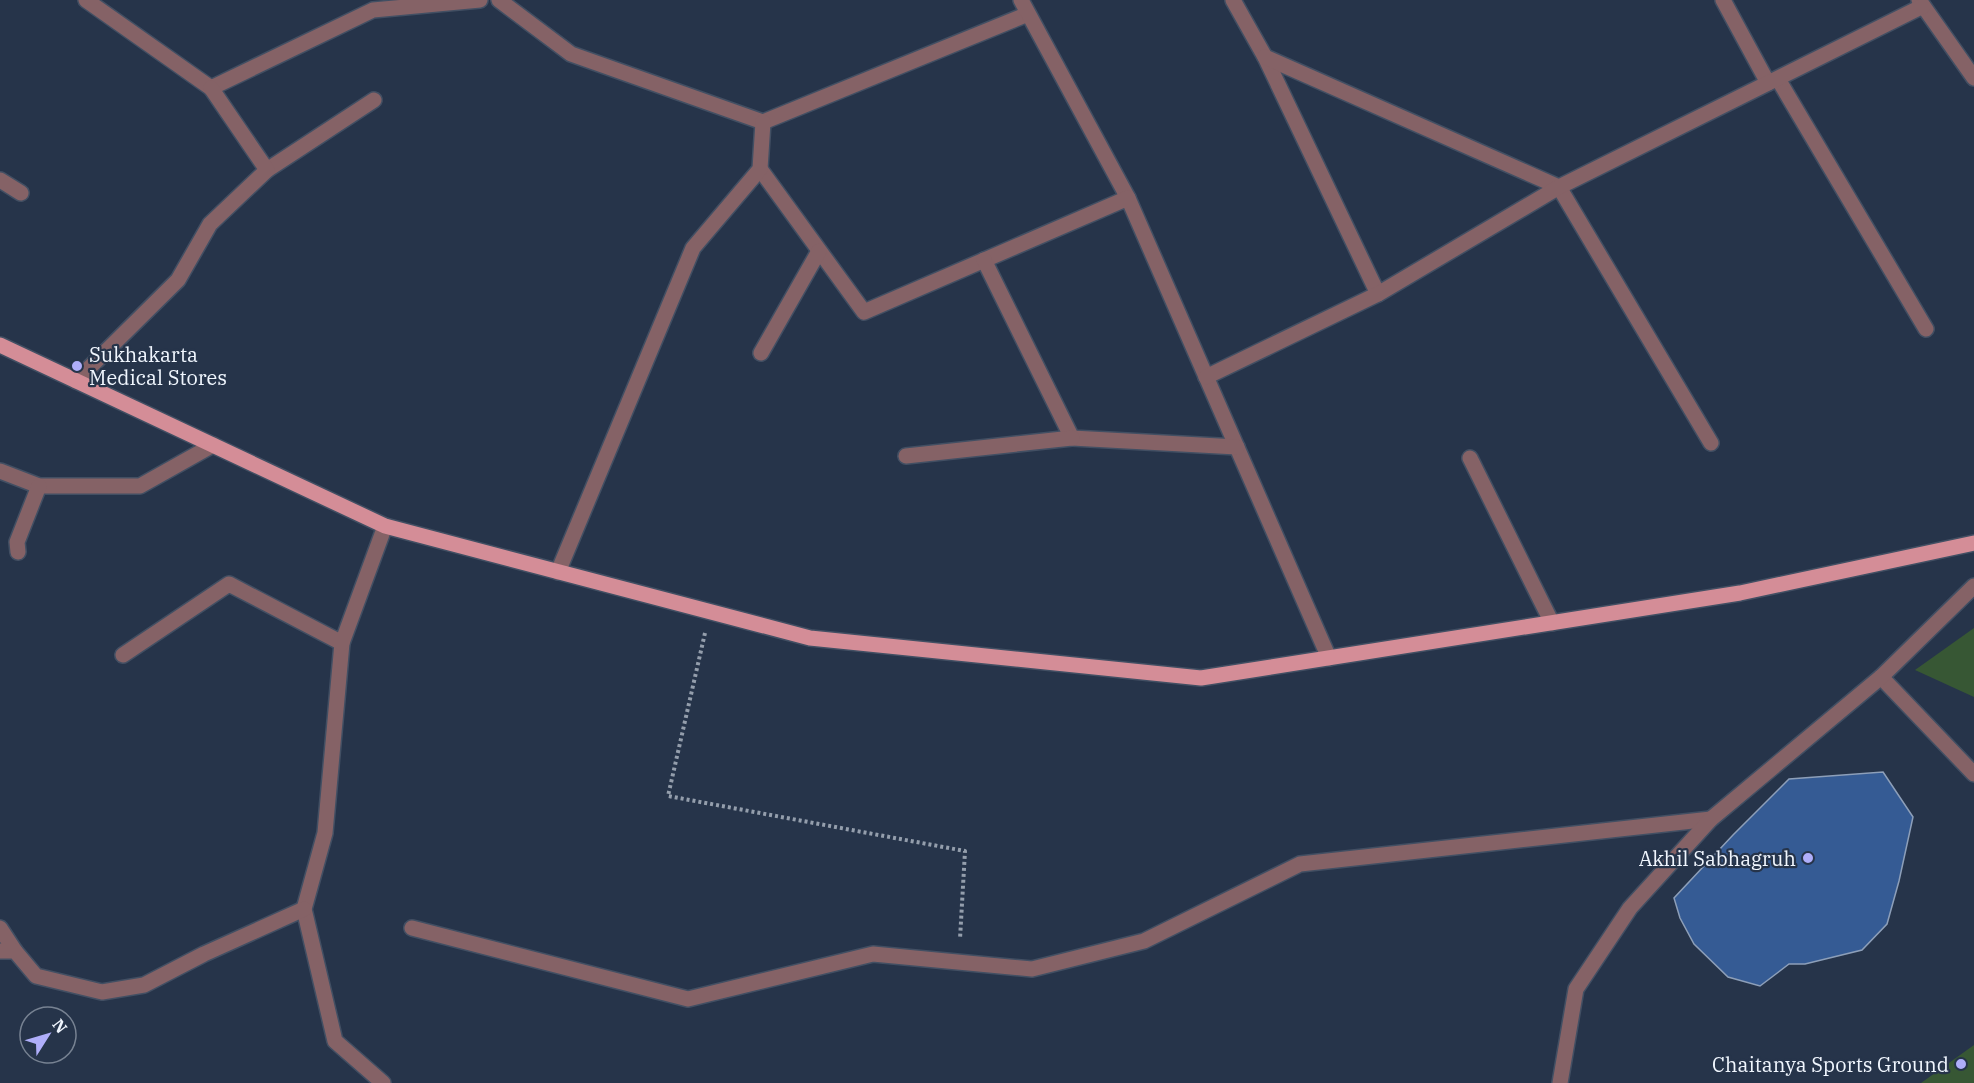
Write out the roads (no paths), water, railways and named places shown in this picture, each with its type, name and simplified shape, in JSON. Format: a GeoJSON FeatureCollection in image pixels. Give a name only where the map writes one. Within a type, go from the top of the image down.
{"type":"FeatureCollection","features":[{"type":"Feature","properties":{"kind":"main road"},"geometry":{"type":"LineString","coordinates":[[0,345],[385,526],[810,638],[1201,678],[1740,593],[1974,543]]}},
{"type":"Feature","properties":{"kind":"street"},"geometry":{"type":"LineString","coordinates":[[86,0],[212,88],[267,170]]}},
{"type":"Feature","properties":{"kind":"street"},"geometry":{"type":"LineString","coordinates":[[212,88],[373,10],[480,0]]}},
{"type":"Feature","properties":{"kind":"street"},"geometry":{"type":"LineString","coordinates":[[499,0],[571,54],[763,122],[1024,7],[1128,198],[1329,658]]}},
{"type":"Feature","properties":{"kind":"street"},"geometry":{"type":"LineString","coordinates":[[1233,0],[1265,57],[1378,294]]}},
{"type":"Feature","properties":{"kind":"street"},"geometry":{"type":"LineString","coordinates":[[1723,0],[1926,329]]}},
{"type":"Feature","properties":{"kind":"street"},"geometry":{"type":"LineString","coordinates":[[1206,376],[1378,294],[1559,188],[1773,81],[1921,3],[1974,78]]}},
{"type":"Feature","properties":{"kind":"street"},"geometry":{"type":"LineString","coordinates":[[1265,57],[1559,188],[1711,443]]}},
{"type":"Feature","properties":{"kind":"street"},"geometry":{"type":"LineString","coordinates":[[76,381],[178,280],[210,224],[267,170],[374,100]]}},
{"type":"Feature","properties":{"kind":"street"},"geometry":{"type":"LineString","coordinates":[[558,572],[693,248],[760,169],[763,122]]}},
{"type":"Feature","properties":{"kind":"street"},"geometry":{"type":"LineString","coordinates":[[760,169],[864,312],[1128,198]]}},
{"type":"Feature","properties":{"kind":"street"},"geometry":{"type":"LineString","coordinates":[[0,180],[21,193]]}},
{"type":"Feature","properties":{"kind":"street"},"geometry":{"type":"LineString","coordinates":[[761,353],[819,251]]}},
{"type":"Feature","properties":{"kind":"street"},"geometry":{"type":"LineString","coordinates":[[984,260],[1072,438]]}},
{"type":"Feature","properties":{"kind":"street"},"geometry":{"type":"LineString","coordinates":[[906,456],[1072,438],[1237,447]]}},
{"type":"Feature","properties":{"kind":"street"},"geometry":{"type":"LineString","coordinates":[[0,471],[39,486],[140,486],[213,445]]}},
{"type":"Feature","properties":{"kind":"street"},"geometry":{"type":"LineString","coordinates":[[1470,458],[1552,622]]}},
{"type":"Feature","properties":{"kind":"street"},"geometry":{"type":"LineString","coordinates":[[18,552],[16,542],[39,486]]}},
{"type":"Feature","properties":{"kind":"street"},"geometry":{"type":"LineString","coordinates":[[383,1083],[335,1041],[304,909],[326,833],[342,643],[385,526]]}},
{"type":"Feature","properties":{"kind":"street"},"geometry":{"type":"LineString","coordinates":[[123,656],[230,584],[342,643]]}},
{"type":"Feature","properties":{"kind":"street"},"geometry":{"type":"LineString","coordinates":[[1560,1083],[1576,989],[1630,908],[1711,819],[1881,677],[1974,586]]}},
{"type":"Feature","properties":{"kind":"street"},"geometry":{"type":"LineString","coordinates":[[1881,677],[1974,774]]}},
{"type":"Feature","properties":{"kind":"street"},"geometry":{"type":"LineString","coordinates":[[412,928],[688,999],[873,954],[1032,969],[1144,941],[1300,864],[1711,819]]}},
{"type":"Feature","properties":{"kind":"street"},"geometry":{"type":"LineString","coordinates":[[0,928],[8,951],[36,976],[102,992],[144,985],[204,954],[304,909]]}},
{"type":"Feature","properties":{"kind":"place","name":"Sukhakarta Medical Stores"},"geometry":{"type":"Point","coordinates":[77,366]}},
{"type":"Feature","properties":{"kind":"place","name":"Akhil Sabhagruh"},"geometry":{"type":"Point","coordinates":[1808,858]}},
{"type":"Feature","properties":{"kind":"place","name":"Chaitanya Sports Ground"},"geometry":{"type":"Point","coordinates":[1961,1064]}}]}
